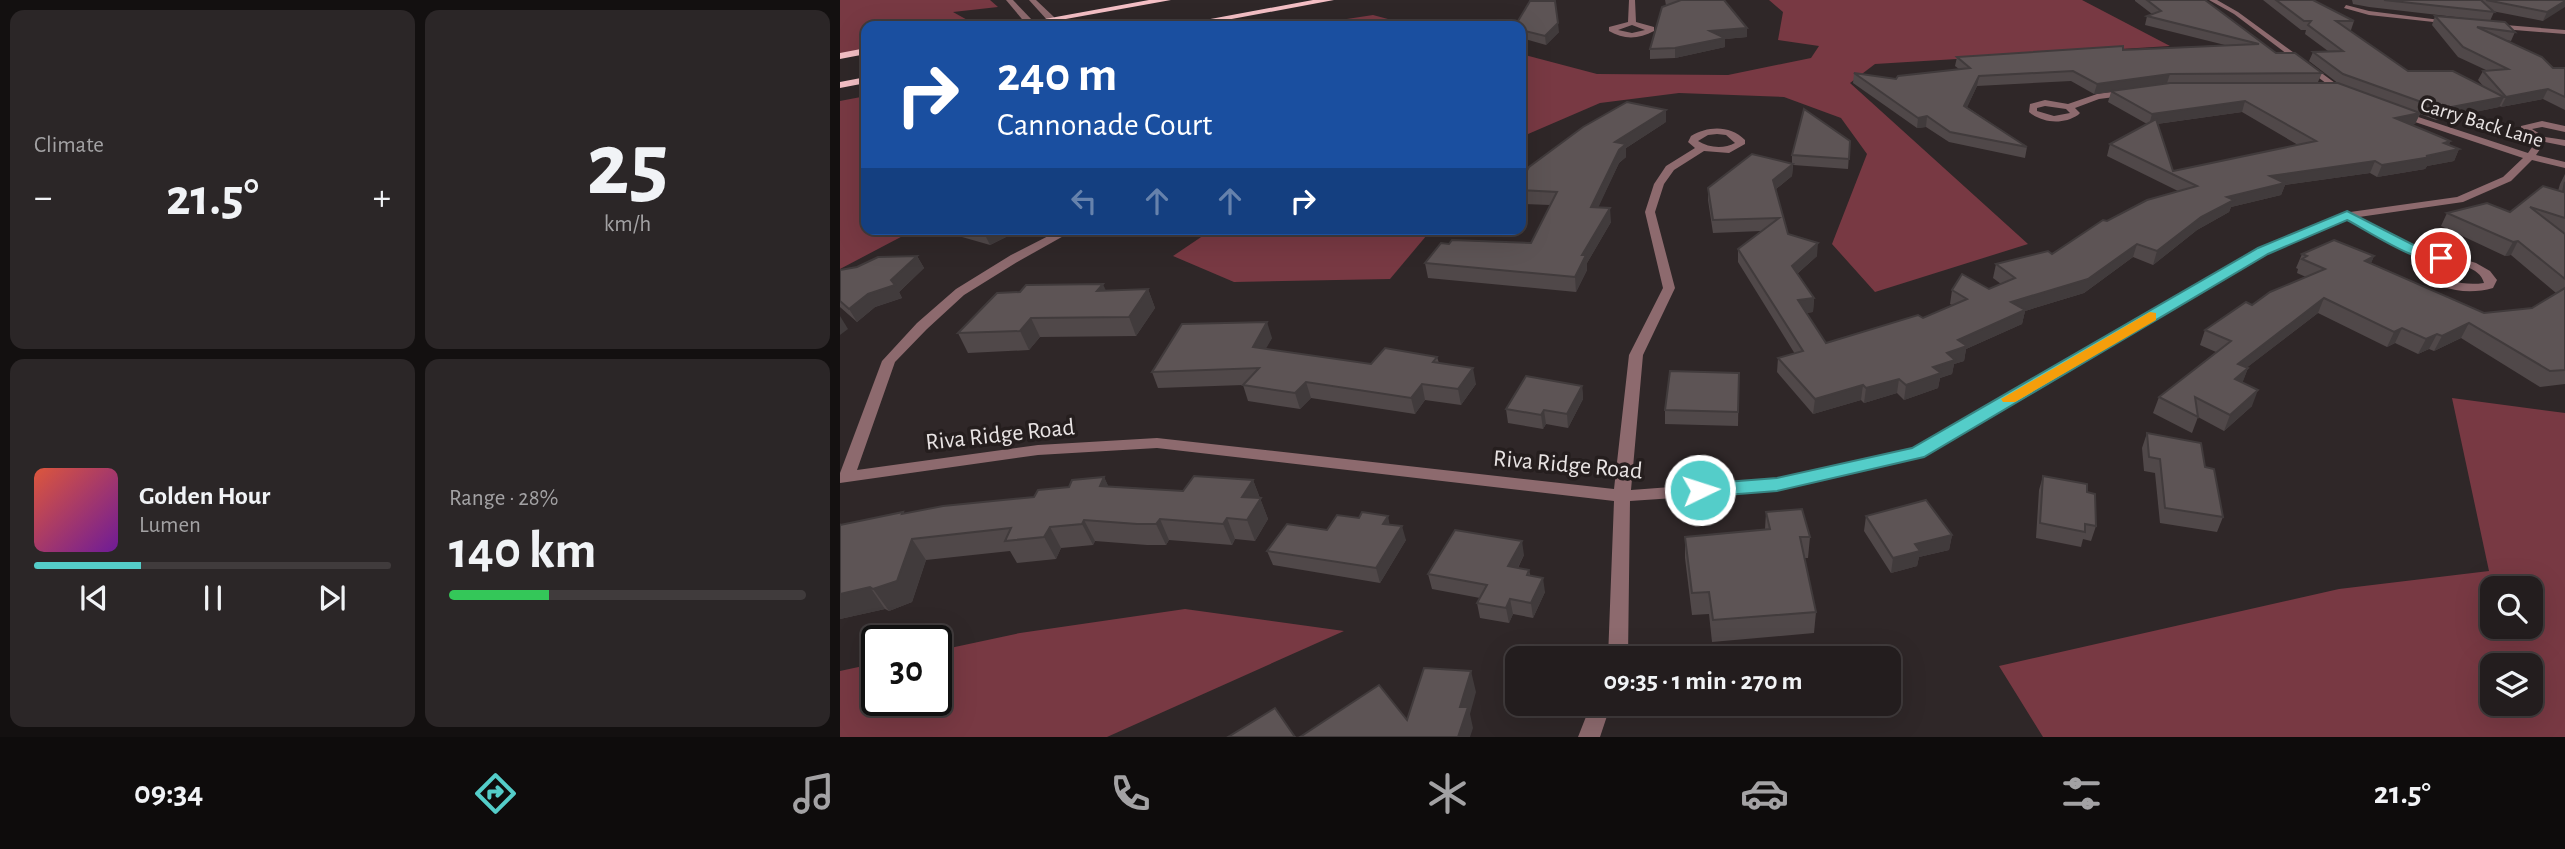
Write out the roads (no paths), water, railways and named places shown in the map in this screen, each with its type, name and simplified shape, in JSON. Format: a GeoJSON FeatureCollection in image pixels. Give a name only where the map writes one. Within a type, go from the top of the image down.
{"type":"FeatureCollection","features":[{"type":"Feature","properties":{"kind":"highway"},"geometry":{"type":"LineString","coordinates":[[1040,21],[1166,0]]}},
{"type":"Feature","properties":{"kind":"highway"},"geometry":{"type":"LineString","coordinates":[[1207,21],[1329,0]]}},
{"type":"Feature","properties":{"kind":"highway"},"geometry":{"type":"LineString","coordinates":[[840,56],[861,52]]}},
{"type":"Feature","properties":{"kind":"highway"},"geometry":{"type":"LineString","coordinates":[[840,85],[861,81]]}},
{"type":"Feature","properties":{"kind":"street"},"geometry":{"type":"LineString","coordinates":[[1009,0],[1028,21]]}},
{"type":"Feature","properties":{"kind":"street"},"geometry":{"type":"LineString","coordinates":[[1032,0],[1051,19]]}},
{"type":"Feature","properties":{"kind":"street"},"geometry":{"type":"LineString","coordinates":[[1632,0],[1632,23]]}},
{"type":"Feature","properties":{"kind":"street"},"geometry":{"type":"LineString","coordinates":[[2212,0],[2236,13],[2334,88],[2346,93]]}},
{"type":"Feature","properties":{"kind":"street"},"geometry":{"type":"LineString","coordinates":[[2346,7],[2369,13],[2456,23]]}},
{"type":"Feature","properties":{"kind":"street"},"geometry":{"type":"LineString","coordinates":[[2484,25],[2565,32]]}},
{"type":"Feature","properties":{"kind":"street"},"geometry":{"type":"LineString","coordinates":[[2321,88],[2334,88]]}},
{"type":"Feature","properties":{"kind":"street"},"geometry":{"type":"LineString","coordinates":[[2069,107],[2097,97],[2136,92]]}},
{"type":"Feature","properties":{"kind":"street","name":"Carry Back Lane"},"geometry":{"type":"LineString","coordinates":[[2394,112],[2530,157],[2565,165]]}},
{"type":"Feature","properties":{"kind":"street"},"geometry":{"type":"LineString","coordinates":[[2565,129],[2542,124],[2524,128],[2542,139],[2565,143]]}},
{"type":"Feature","properties":{"kind":"street","name":"Riva Ridge Road"},"geometry":{"type":"LineString","coordinates":[[844,477],[1038,450],[1157,443],[1622,496],[1777,485],[1918,452],[2263,251],[2347,215],[2459,200],[2507,179],[2530,157],[2542,139]]}},
{"type":"Feature","properties":{"kind":"street"},"geometry":{"type":"LineString","coordinates":[[1618,646],[1622,496],[1636,355],[1669,288],[1650,212],[1659,184],[1670,168],[1702,148]]}},
{"type":"Feature","properties":{"kind":"street"},"geometry":{"type":"LineString","coordinates":[[2347,215],[2431,259],[2454,260],[2479,269],[2491,280],[2489,285],[2471,288],[2445,282],[2425,271],[2424,261],[2431,259]]}},
{"type":"Feature","properties":{"kind":"street"},"geometry":{"type":"LineString","coordinates":[[844,477],[889,361],[960,292],[1015,258],[1059,235]]}},
{"type":"Feature","properties":{"kind":"street"},"geometry":{"type":"LineString","coordinates":[[1589,737],[1597,716]]}}]}
